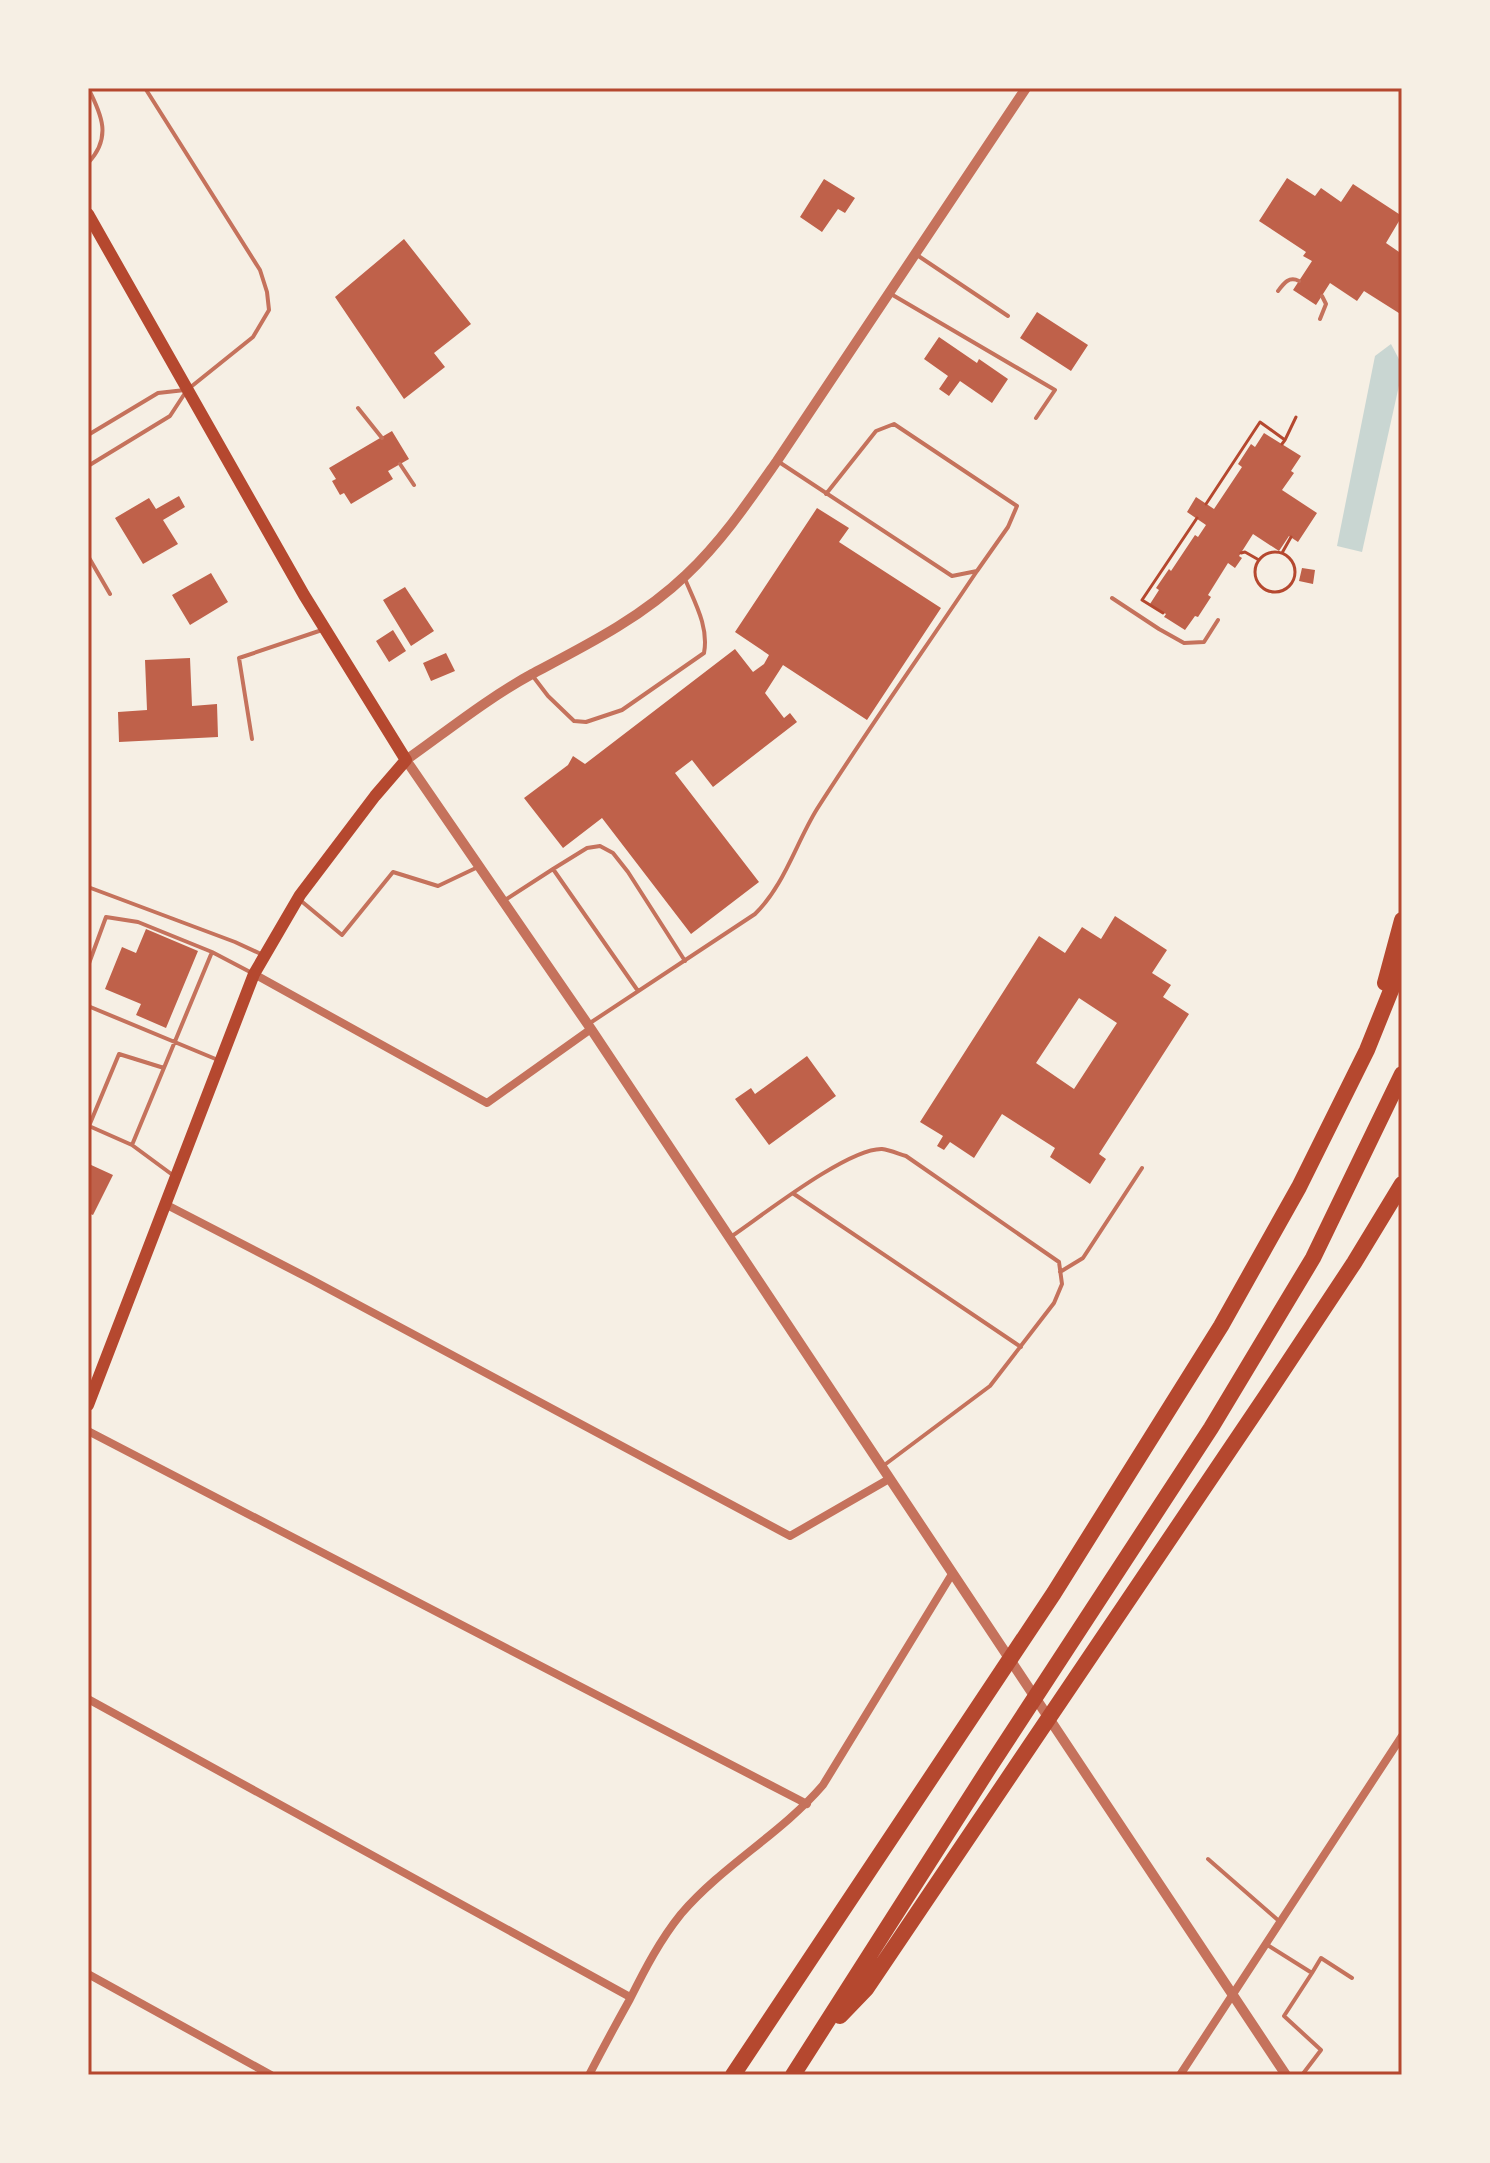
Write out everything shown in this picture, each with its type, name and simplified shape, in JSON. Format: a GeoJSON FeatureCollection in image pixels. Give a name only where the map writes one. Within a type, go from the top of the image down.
{"type":"FeatureCollection","features":[{"type":"Feature","properties":{"kind":"highway"},"geometry":{"type":"LineString","coordinates":[[1367,1050],[1402,920]]}},
{"type":"Feature","properties":{"kind":"highway"},"geometry":{"type":"LineString","coordinates":[[733,2075],[1054,1593],[1221,1326],[1299,1187],[1367,1050],[1402,963]]}},
{"type":"Feature","properties":{"kind":"highway"},"geometry":{"type":"LineString","coordinates":[[793,2075],[1211,1428],[1313,1258],[1402,1074]]}},
{"type":"Feature","properties":{"kind":"highway"},"geometry":{"type":"LineString","coordinates":[[815,2043],[866,1989],[1275,1383],[1402,1184]]}},
{"type":"Feature","properties":{"kind":"main road"},"geometry":{"type":"LineString","coordinates":[[88,214],[325,629],[406,760],[375,796],[299,898],[254,974],[89,1400]]}},
{"type":"Feature","properties":{"kind":"street"},"geometry":{"type":"LineString","coordinates":[[1026,88],[777,461],[721,539],[684,577],[641,613],[499,695],[406,760],[590,1026],[1286,2075]]}},
{"type":"Feature","properties":{"kind":"street"},"geometry":{"type":"LineString","coordinates":[[254,974],[487,1103],[590,1026]]}},
{"type":"Feature","properties":{"kind":"street"},"geometry":{"type":"LineString","coordinates":[[165,1204],[790,1536],[889,1479]]}},
{"type":"Feature","properties":{"kind":"street"},"geometry":{"type":"LineString","coordinates":[[88,1431],[807,1804]]}},
{"type":"Feature","properties":{"kind":"street"},"geometry":{"type":"LineString","coordinates":[[589,2075],[659,1945],[681,1914],[713,1881],[807,1804],[833,1771],[952,1574]]}},
{"type":"Feature","properties":{"kind":"street"},"geometry":{"type":"LineString","coordinates":[[88,1699],[630,1997]]}},
{"type":"Feature","properties":{"kind":"street"},"geometry":{"type":"LineString","coordinates":[[1180,2075],[1402,1736]]}},
{"type":"Feature","properties":{"kind":"street"},"geometry":{"type":"LineString","coordinates":[[88,1974],[271,2075]]}},
{"type":"Feature","properties":{"kind":"lane"},"geometry":{"type":"LineString","coordinates":[[88,88],[102,116],[103,136],[88,163]]}},
{"type":"Feature","properties":{"kind":"lane"},"geometry":{"type":"LineString","coordinates":[[88,466],[170,416],[187,390],[253,337],[269,310],[260,270],[145,88]]}},
{"type":"Feature","properties":{"kind":"lane"},"geometry":{"type":"LineString","coordinates":[[915,254],[1008,316]]}},
{"type":"Feature","properties":{"kind":"lane"},"geometry":{"type":"LineString","coordinates":[[1278,291],[1288,280],[1294,278],[1299,281]]}},
{"type":"Feature","properties":{"kind":"lane"},"geometry":{"type":"LineString","coordinates":[[888,292],[1055,390],[1036,418]]}},
{"type":"Feature","properties":{"kind":"lane"},"geometry":{"type":"LineString","coordinates":[[1320,319],[1326,304],[1322,296]]}},
{"type":"Feature","properties":{"kind":"lane"},"geometry":{"type":"LineString","coordinates":[[88,435],[158,393],[187,390]]}},
{"type":"Feature","properties":{"kind":"lane"},"geometry":{"type":"LineString","coordinates":[[358,408],[382,438]]}},
{"type":"Feature","properties":{"kind":"lane"},"geometry":{"type":"LineString","coordinates":[[590,1026],[764,905],[791,861],[815,812],[1008,527],[1017,506],[894,424],[876,431],[826,494]]}},
{"type":"Feature","properties":{"kind":"lane"},"geometry":{"type":"LineString","coordinates":[[777,461],[952,576],[977,571]]}},
{"type":"Feature","properties":{"kind":"lane"},"geometry":{"type":"LineString","coordinates":[[400,464],[414,485]]}},
{"type":"Feature","properties":{"kind":"lane"},"geometry":{"type":"LineString","coordinates":[[88,556],[110,594]]}},
{"type":"Feature","properties":{"kind":"lane"},"geometry":{"type":"LineString","coordinates":[[532,675],[574,721],[586,722],[622,710],[704,653],[706,637],[703,623],[684,577]]}},
{"type":"Feature","properties":{"kind":"lane"},"geometry":{"type":"LineString","coordinates":[[1112,598],[1184,643],[1204,642],[1218,620]]}},
{"type":"Feature","properties":{"kind":"lane"},"geometry":{"type":"LineString","coordinates":[[252,739],[239,658],[325,629]]}},
{"type":"Feature","properties":{"kind":"lane"},"geometry":{"type":"LineString","coordinates":[[503,901],[587,848],[600,846],[613,853],[628,872],[685,961]]}},
{"type":"Feature","properties":{"kind":"lane"},"geometry":{"type":"LineString","coordinates":[[299,898],[342,935],[393,872],[438,886],[480,867]]}},
{"type":"Feature","properties":{"kind":"lane"},"geometry":{"type":"LineString","coordinates":[[553,869],[638,991]]}},
{"type":"Feature","properties":{"kind":"lane"},"geometry":{"type":"LineString","coordinates":[[88,887],[265,956]]}},
{"type":"Feature","properties":{"kind":"lane"},"geometry":{"type":"LineString","coordinates":[[88,966],[106,917],[138,922],[212,952],[254,974]]}},
{"type":"Feature","properties":{"kind":"lane"},"geometry":{"type":"LineString","coordinates":[[132,1145],[212,952]]}},
{"type":"Feature","properties":{"kind":"lane"},"geometry":{"type":"LineString","coordinates":[[88,1006],[220,1061]]}},
{"type":"Feature","properties":{"kind":"lane"},"geometry":{"type":"LineString","coordinates":[[164,1068],[119,1054],[89,1126],[132,1145],[176,1177]]}},
{"type":"Feature","properties":{"kind":"lane"},"geometry":{"type":"LineString","coordinates":[[729,1238],[838,1164],[862,1153],[883,1149],[906,1156],[1059,1262],[1062,1284],[1054,1303],[990,1386],[881,1467]]}},
{"type":"Feature","properties":{"kind":"lane"},"geometry":{"type":"LineString","coordinates":[[1060,1272],[1083,1258],[1142,1168]]}},
{"type":"Feature","properties":{"kind":"lane"},"geometry":{"type":"LineString","coordinates":[[793,1194],[1021,1347]]}},
{"type":"Feature","properties":{"kind":"lane"},"geometry":{"type":"LineString","coordinates":[[1208,1859],[1280,1923]]}},
{"type":"Feature","properties":{"kind":"lane"},"geometry":{"type":"LineString","coordinates":[[1266,1944],[1312,1973]]}},
{"type":"Feature","properties":{"kind":"lane"},"geometry":{"type":"LineString","coordinates":[[1302,2075],[1321,2050],[1284,2016],[1321,1958],[1352,1978]]}},
{"type":"Feature","properties":{"kind":"path"},"geometry":{"type":"LineString","coordinates":[[1206,504],[1260,422],[1284,442],[1296,417]]}},
{"type":"Feature","properties":{"kind":"path"},"geometry":{"type":"LineString","coordinates":[[1163,613],[1142,600],[1197,518]]}},
{"type":"Feature","properties":{"kind":"path"},"geometry":{"type":"LineString","coordinates":[[1282,553],[1291,537]]}},
{"type":"Feature","properties":{"kind":"path"},"geometry":{"type":"LineString","coordinates":[[1269,550],[1282,553],[1292,562],[1298,574],[1286,589],[1269,591],[1259,585],[1255,569],[1269,550]]}},
{"type":"Feature","properties":{"kind":"path"},"geometry":{"type":"LineString","coordinates":[[1241,553],[1259,560]]}},
{"type":"Feature","properties":{"kind":"shaded area"},"geometry":{"type":"Polygon","coordinates":[[[1391,344],[1402,365],[1402,372],[1362,552],[1337,546],[1375,356],[1391,344]]]}},
{"type":"Feature","properties":{"kind":"building"},"geometry":{"type":"Polygon","coordinates":[[[1287,178],[1315,196],[1321,188],[1341,202],[1353,184],[1402,216],[1386,243],[1402,254],[1402,315],[1364,291],[1357,301],[1330,283],[1316,305],[1293,290],[1312,261],[1303,256],[1306,252],[1259,221],[1287,178]]]}},
{"type":"Feature","properties":{"kind":"building"},"geometry":{"type":"Polygon","coordinates":[[[824,179],[855,198],[845,213],[838,209],[822,232],[800,217],[824,179]]]}},
{"type":"Feature","properties":{"kind":"building"},"geometry":{"type":"Polygon","coordinates":[[[404,239],[471,324],[434,353],[445,367],[404,399],[335,297],[404,239]]]}},
{"type":"Feature","properties":{"kind":"building"},"geometry":{"type":"Polygon","coordinates":[[[1037,312],[1088,345],[1071,371],[1020,338],[1037,312]]]}},
{"type":"Feature","properties":{"kind":"building"},"geometry":{"type":"Polygon","coordinates":[[[939,337],[977,363],[979,359],[1008,379],[992,403],[960,381],[949,396],[939,389],[948,376],[924,359],[939,337]]]}},
{"type":"Feature","properties":{"kind":"building"},"geometry":{"type":"Polygon","coordinates":[[[392,431],[409,459],[388,471],[393,479],[351,504],[344,493],[340,495],[329,468],[392,431]]]}},
{"type":"Feature","properties":{"kind":"building"},"geometry":{"type":"Polygon","coordinates":[[[1264,433],[1301,456],[1282,490],[1317,513],[1298,542],[1289,536],[1279,551],[1253,534],[1235,568],[1228,563],[1208,595],[1211,597],[1185,630],[1150,604],[1159,590],[1156,588],[1206,525],[1187,512],[1196,497],[1214,509],[1242,467],[1238,464],[1251,444],[1255,447],[1264,433]]]}},
{"type":"Feature","properties":{"kind":"building"},"geometry":{"type":"Polygon","coordinates":[[[179,496],[185,507],[163,520],[178,544],[143,564],[115,518],[149,498],[156,509],[179,496]]]}},
{"type":"Feature","properties":{"kind":"building"},"geometry":{"type":"Polygon","coordinates":[[[817,508],[849,528],[839,542],[941,608],[867,720],[783,665],[765,693],[784,718],[790,713],[797,722],[713,787],[692,760],[675,773],[759,882],[691,934],[602,818],[563,848],[524,798],[568,765],[573,756],[585,764],[735,649],[753,672],[764,664],[769,655],[735,632],[817,508]]]}},
{"type":"Feature","properties":{"kind":"building"},"geometry":{"type":"Polygon","coordinates":[[[1302,568],[1315,570],[1313,584],[1299,581],[1302,568]]]}},
{"type":"Feature","properties":{"kind":"building"},"geometry":{"type":"Polygon","coordinates":[[[211,573],[228,602],[190,625],[172,595],[211,573]]]}},
{"type":"Feature","properties":{"kind":"building"},"geometry":{"type":"Polygon","coordinates":[[[405,587],[434,631],[411,646],[383,600],[405,587]]]}},
{"type":"Feature","properties":{"kind":"building"},"geometry":{"type":"Polygon","coordinates":[[[393,630],[406,651],[389,662],[376,641],[393,630]]]}},
{"type":"Feature","properties":{"kind":"building"},"geometry":{"type":"Polygon","coordinates":[[[446,653],[455,671],[431,681],[423,663],[446,653]]]}},
{"type":"Feature","properties":{"kind":"building"},"geometry":{"type":"Polygon","coordinates":[[[190,658],[192,706],[217,704],[218,737],[119,742],[118,712],[147,710],[145,660],[190,658]]]}},
{"type":"Feature","properties":{"kind":"building"},"geometry":{"type":"Polygon","coordinates":[[[1115,916],[1167,950],[1152,973],[1171,985],[1163,997],[1189,1014],[1099,1154],[1106,1159],[1090,1184],[1050,1157],[1055,1148],[1002,1114],[974,1158],[950,1142],[944,1150],[937,1146],[943,1136],[920,1122],[1039,936],[1065,953],[1082,927],[1101,939],[1115,916]],[[1079,998],[1036,1063],[1074,1089],[1117,1023],[1079,998]]]}},
{"type":"Feature","properties":{"kind":"building"},"geometry":{"type":"Polygon","coordinates":[[[146,929],[198,951],[166,1028],[136,1015],[141,1004],[105,989],[122,947],[136,953],[146,929]]]}},
{"type":"Feature","properties":{"kind":"building"},"geometry":{"type":"Polygon","coordinates":[[[807,1056],[836,1096],[769,1145],[735,1099],[751,1088],[755,1094],[807,1056]]]}},
{"type":"Feature","properties":{"kind":"building"},"geometry":{"type":"Polygon","coordinates":[[[89,1164],[113,1175],[93,1215],[88,1213],[89,1164]]]}}]}
